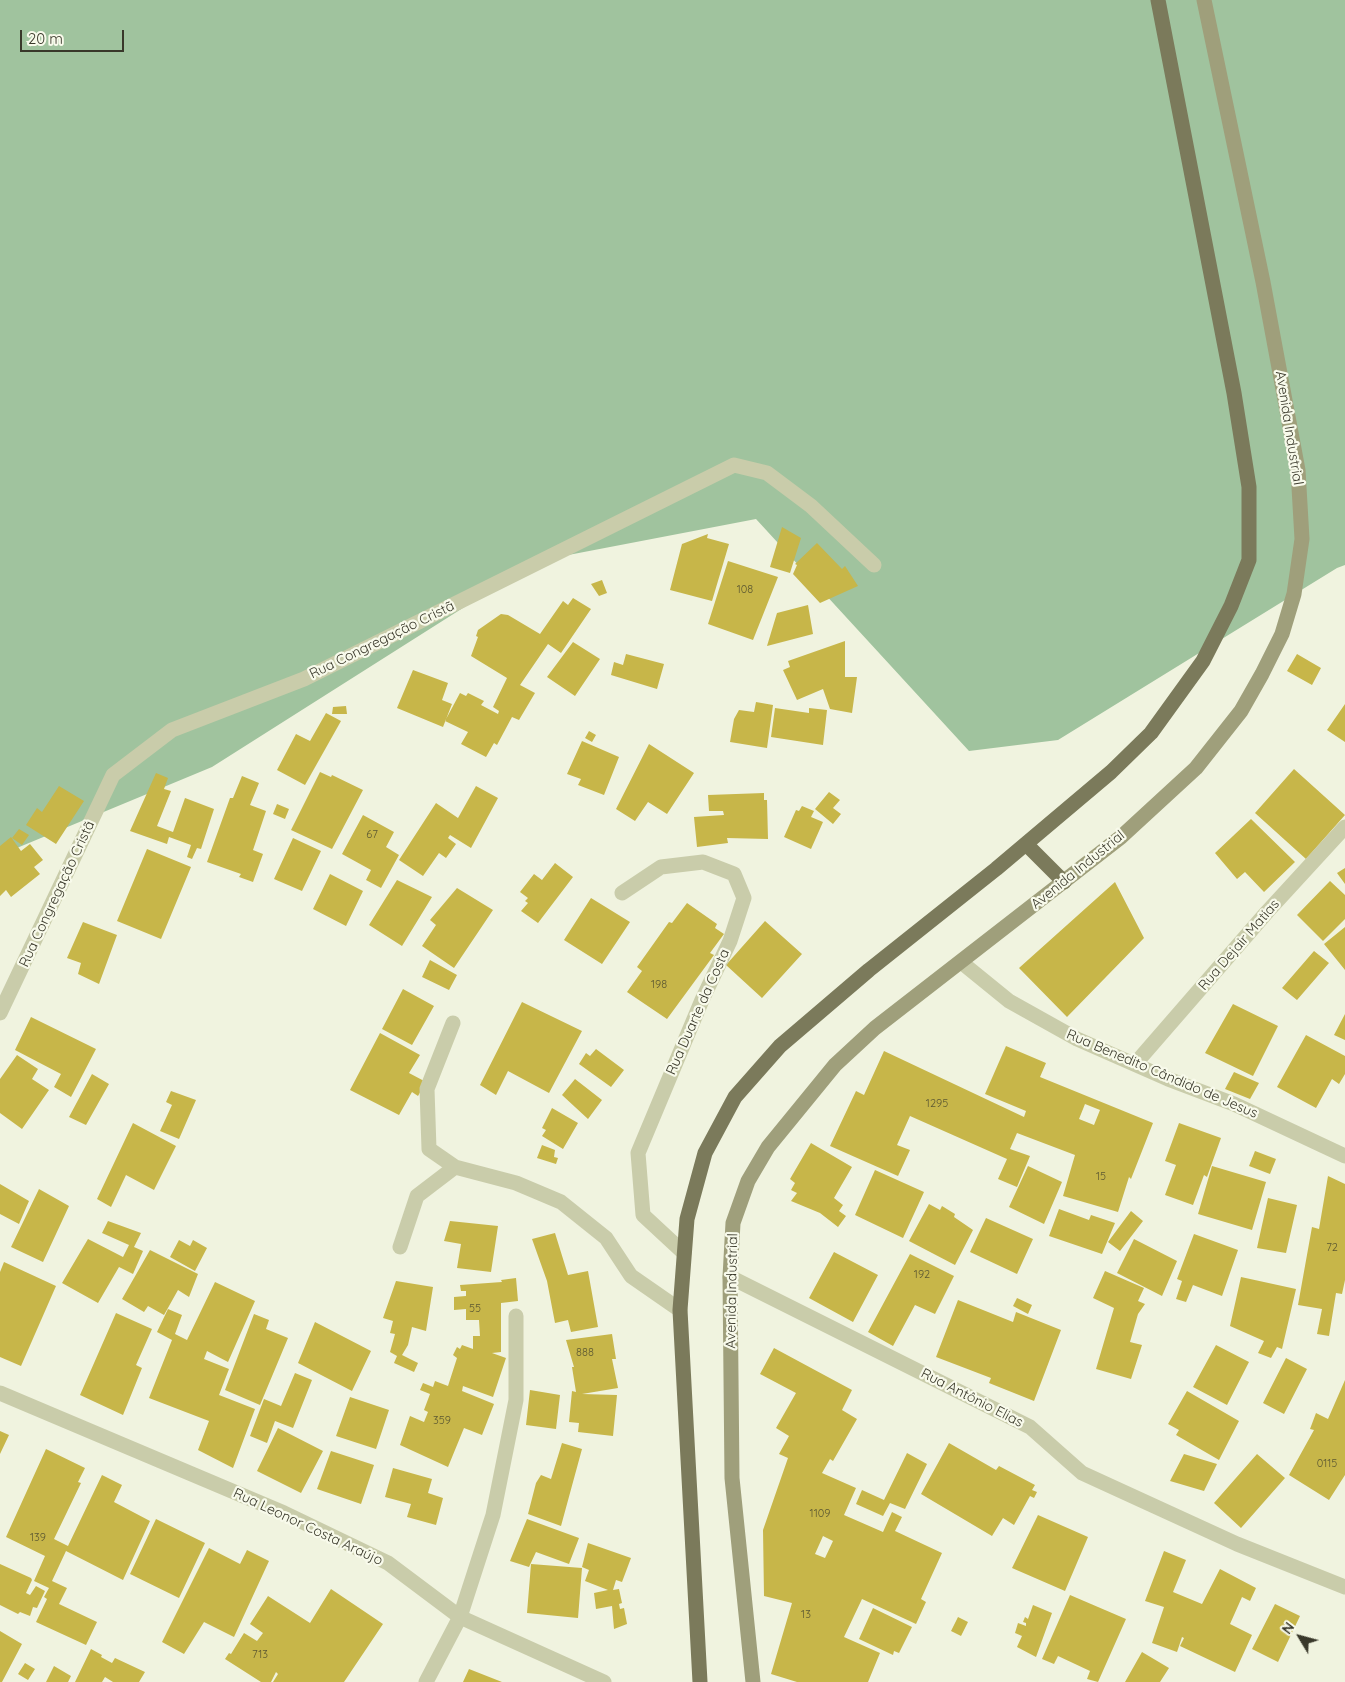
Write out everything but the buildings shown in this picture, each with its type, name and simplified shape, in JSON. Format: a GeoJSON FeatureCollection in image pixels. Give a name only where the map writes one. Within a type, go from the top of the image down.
{"type":"FeatureCollection","features":[{"type":"Feature","properties":{"kind":"main road"},"geometry":{"type":"LineString","coordinates":[[700,1682],[680,1310],[687,1219],[704,1153],[735,1097],[780,1046],[868,970],[1026,844],[1111,772],[1156,726],[1203,661],[1231,606],[1249,560],[1249,486],[1234,393],[1158,0]]}},
{"type":"Feature","properties":{"kind":"main road"},"geometry":{"type":"LineString","coordinates":[[1026,844],[1064,882]]}},
{"type":"Feature","properties":{"kind":"street","name":"Avenida Industrial"},"geometry":{"type":"LineString","coordinates":[[753,1682],[732,1478],[730,1276],[733,1223],[748,1180],[768,1147],[835,1065],[875,1028],[1121,837],[1196,768],[1241,711],[1282,634],[1294,594],[1302,539],[1298,470],[1263,282],[1204,0]]}},
{"type":"Feature","properties":{"kind":"street","name":"Rua Congregação Cristã"},"geometry":{"type":"LineString","coordinates":[[0,1013],[113,774],[172,730],[304,679],[734,465],[767,473],[810,506],[874,564]]}},
{"type":"Feature","properties":{"kind":"street","name":"Rua Dejair Matias"},"geometry":{"type":"LineString","coordinates":[[1135,1064],[1267,912],[1345,827]]}},
{"type":"Feature","properties":{"kind":"street","name":"Rua Duarte da Costa"},"geometry":{"type":"LineString","coordinates":[[622,893],[661,867],[703,862],[734,874],[744,898],[730,942],[702,1000],[638,1153],[643,1215],[684,1253]]}},
{"type":"Feature","properties":{"kind":"street","name":"Rua Benedito Cândido de Jesus"},"geometry":{"type":"LineString","coordinates":[[961,962],[1009,1001],[1077,1039],[1234,1104],[1345,1156]]}},
{"type":"Feature","properties":{"kind":"street"},"geometry":{"type":"LineString","coordinates":[[453,1023],[427,1089],[429,1149],[455,1167],[516,1182],[561,1202],[606,1238],[631,1276],[680,1310]]}},
{"type":"Feature","properties":{"kind":"street"},"geometry":{"type":"LineString","coordinates":[[400,1248],[416,1196],[455,1167]]}},
{"type":"Feature","properties":{"kind":"street","name":"Rua Antônio Elias"},"geometry":{"type":"LineString","coordinates":[[730,1276],[1030,1427],[1082,1473],[1237,1544],[1345,1587]]}},
{"type":"Feature","properties":{"kind":"street"},"geometry":{"type":"LineString","coordinates":[[426,1682],[460,1617],[494,1516],[516,1400],[516,1316]]}},
{"type":"Feature","properties":{"kind":"street","name":"Rua Leonor Costa Araújo"},"geometry":{"type":"LineString","coordinates":[[0,1393],[284,1513],[388,1563],[460,1617],[604,1682]]}},
{"type":"Feature","properties":{"kind":"green space"},"geometry":{"type":"Polygon","coordinates":[[[0,0],[1345,0],[1345,565],[1337,568],[1058,740],[969,751],[756,519],[537,561],[212,767],[0,855],[0,0]]]}}]}
